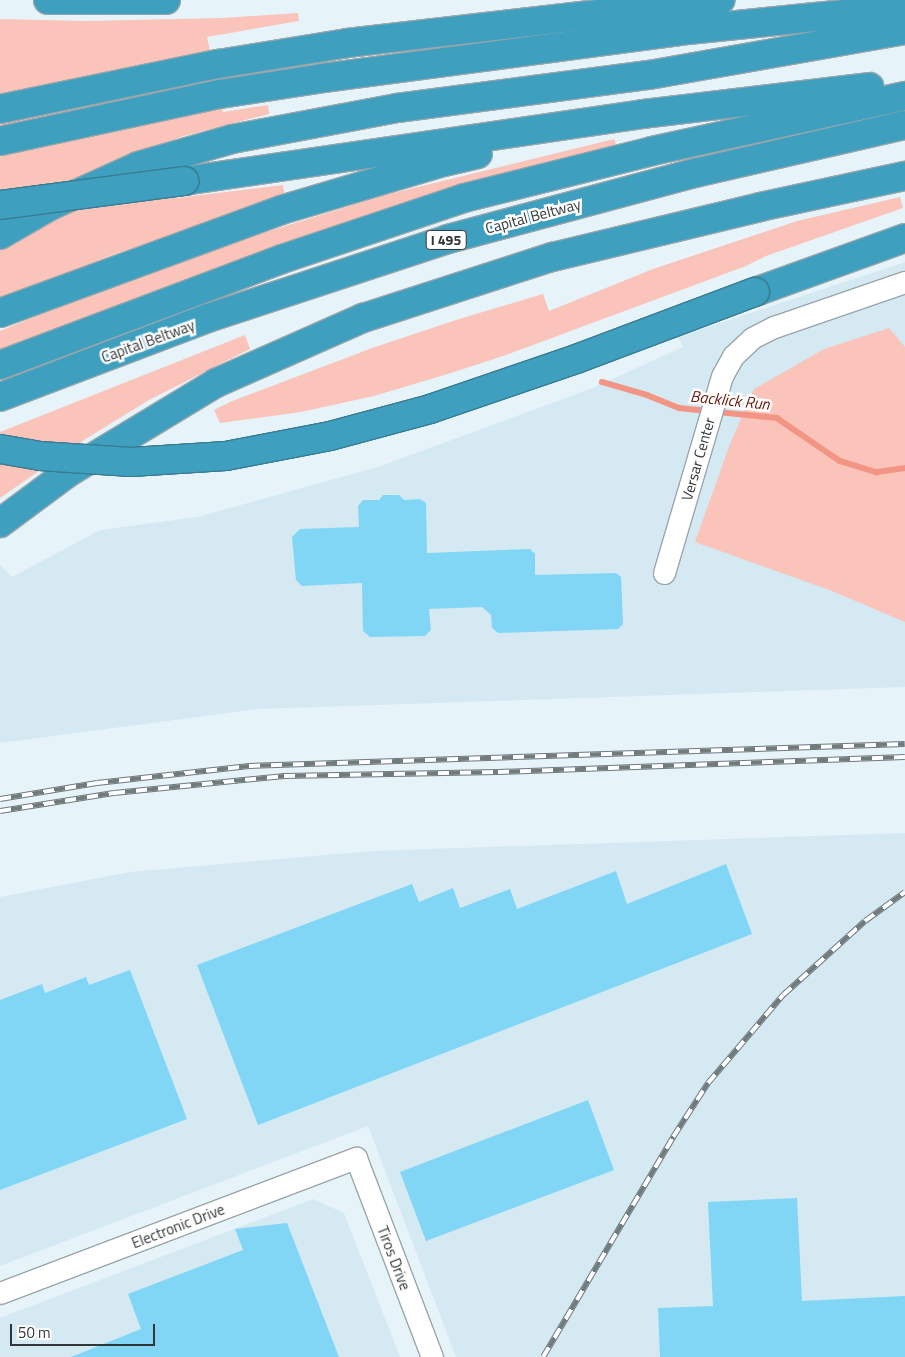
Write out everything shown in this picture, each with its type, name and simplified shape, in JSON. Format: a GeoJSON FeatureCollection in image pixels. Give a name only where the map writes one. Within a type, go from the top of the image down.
{"type":"FeatureCollection","features":[{"type":"Feature","properties":{"kind":"highway"},"geometry":{"type":"LineString","coordinates":[[48,0],[166,0]]}},
{"type":"Feature","properties":{"kind":"highway"},"geometry":{"type":"LineString","coordinates":[[0,109],[218,64],[347,43],[721,0]]}},
{"type":"Feature","properties":{"kind":"highway"},"geometry":{"type":"LineString","coordinates":[[0,141],[220,94],[530,49],[678,31],[905,8]]}},
{"type":"Feature","properties":{"kind":"highway"},"geometry":{"type":"LineString","coordinates":[[0,235],[50,206],[129,170],[232,139],[397,108],[649,76],[905,30]]}},
{"type":"Feature","properties":{"kind":"highway"},"geometry":{"type":"LineString","coordinates":[[0,205],[184,181],[642,114],[905,82]]}},
{"type":"Feature","properties":{"kind":"highway"},"geometry":{"type":"LineString","coordinates":[[0,365],[282,259],[464,198],[652,151],[905,96]]}},
{"type":"Feature","properties":{"kind":"highway"},"geometry":{"type":"LineString","coordinates":[[0,313],[106,272],[281,210],[436,164],[642,114]]}},
{"type":"Feature","properties":{"kind":"highway"},"geometry":{"type":"LineString","coordinates":[[0,148],[75,124]]}},
{"type":"Feature","properties":{"kind":"highway","name":"Capital Beltway"},"geometry":{"type":"LineString","coordinates":[[0,397],[208,318],[448,239],[695,173],[905,125]]}},
{"type":"Feature","properties":{"kind":"highway"},"geometry":{"type":"LineString","coordinates":[[0,523],[68,472],[216,383],[363,318],[552,257],[760,207],[905,176]]}},
{"type":"Feature","properties":{"kind":"highway"},"geometry":{"type":"LineString","coordinates":[[0,449],[40,456],[131,462],[226,456],[330,436],[439,406],[579,358],[905,238]]}},
{"type":"Feature","properties":{"kind":"street","name":"Versar Center"},"geometry":{"type":"LineString","coordinates":[[664,573],[716,394],[722,376],[734,356],[752,338],[774,327],[905,282]]}},
{"type":"Feature","properties":{"kind":"street","name":"Electronic Drive"},"geometry":{"type":"LineString","coordinates":[[0,1293],[356,1158]]}},
{"type":"Feature","properties":{"kind":"street","name":"Tiros Drive"},"geometry":{"type":"LineString","coordinates":[[356,1158],[432,1357]]}},
{"type":"Feature","properties":{"kind":"shaded area"},"geometry":{"type":"Polygon","coordinates":[[[298,13],[299,21],[207,37],[223,112],[268,105],[269,114],[184,136],[129,155],[58,186],[0,219],[0,19],[85,21],[222,18],[298,13]]]}},
{"type":"Feature","properties":{"kind":"shaded area"},"geometry":{"type":"Polygon","coordinates":[[[614,139],[618,149],[223,270],[104,311],[0,352],[0,331],[105,288],[221,246],[385,195],[614,139]]]}},
{"type":"Feature","properties":{"kind":"shaded area"},"geometry":{"type":"Polygon","coordinates":[[[165,171],[177,198],[283,185],[285,197],[112,255],[0,300],[0,249],[37,227],[165,171]]]}},
{"type":"Feature","properties":{"kind":"shaded area"},"geometry":{"type":"Polygon","coordinates":[[[900,197],[903,208],[766,256],[746,266],[506,355],[451,373],[374,396],[301,412],[220,423],[214,410],[232,401],[375,347],[456,320],[543,294],[549,311],[653,269],[797,221],[900,197]]]}},
{"type":"Feature","properties":{"kind":"shaded area"},"geometry":{"type":"Polygon","coordinates":[[[905,262],[905,687],[258,709],[0,743],[0,565],[12,577],[100,530],[197,517],[378,467],[590,389],[683,347],[678,337],[905,262]]]}},
{"type":"Feature","properties":{"kind":"shaded area"},"geometry":{"type":"Polygon","coordinates":[[[889,328],[905,347],[905,622],[832,591],[695,542],[730,444],[754,389],[824,349],[889,328]]]}},
{"type":"Feature","properties":{"kind":"shaded area"},"geometry":{"type":"Polygon","coordinates":[[[245,335],[250,349],[149,400],[84,440],[0,498],[0,432],[245,335]]]}},
{"type":"Feature","properties":{"kind":"shaded area"},"geometry":{"type":"Polygon","coordinates":[[[905,833],[905,1357],[456,1357],[368,1126],[0,1266],[0,897],[130,872],[372,851],[905,833]]]}},
{"type":"Feature","properties":{"kind":"shaded area"},"geometry":{"type":"Polygon","coordinates":[[[313,1199],[344,1213],[400,1357],[0,1357],[0,1318],[313,1199]]]}},
{"type":"Feature","properties":{"kind":"building"},"geometry":{"type":"Polygon","coordinates":[[[383,495],[399,495],[404,500],[420,499],[426,503],[427,553],[530,549],[535,554],[535,575],[616,573],[621,577],[623,624],[618,629],[498,633],[492,628],[491,615],[482,607],[429,609],[431,630],[425,636],[370,637],[363,631],[362,583],[302,586],[296,580],[292,537],[300,529],[359,527],[358,506],[363,500],[379,500],[383,495]]]}},
{"type":"Feature","properties":{"kind":"building"},"geometry":{"type":"Polygon","coordinates":[[[726,864],[752,934],[258,1125],[197,965],[412,884],[419,902],[453,888],[460,908],[510,889],[517,909],[616,871],[627,904],[726,864]]]}},
{"type":"Feature","properties":{"kind":"building"},"geometry":{"type":"Polygon","coordinates":[[[130,970],[187,1119],[0,1190],[0,1000],[42,984],[45,993],[86,977],[89,985],[130,970]]]}},
{"type":"Feature","properties":{"kind":"building"},"geometry":{"type":"Polygon","coordinates":[[[588,1100],[614,1170],[426,1241],[400,1172],[588,1100]]]}},
{"type":"Feature","properties":{"kind":"building"},"geometry":{"type":"Polygon","coordinates":[[[797,1198],[802,1301],[905,1296],[905,1357],[660,1357],[658,1308],[713,1306],[708,1202],[797,1198]]]}},
{"type":"Feature","properties":{"kind":"building"},"geometry":{"type":"Polygon","coordinates":[[[287,1223],[339,1357],[71,1357],[141,1329],[128,1294],[243,1250],[235,1229],[287,1223]]]}},
{"type":"Feature","properties":{"kind":"waterway","name":"Backlick Run"},"geometry":{"type":"LineString","coordinates":[[602,382],[647,395],[679,408],[777,418],[840,461],[877,472],[905,468]]}},
{"type":"Feature","properties":{"kind":"railway"},"geometry":{"type":"LineString","coordinates":[[0,799],[97,783],[249,766],[905,744]]}},
{"type":"Feature","properties":{"kind":"railway"},"geometry":{"type":"LineString","coordinates":[[0,811],[114,793],[284,776],[498,772],[905,757]]}},
{"type":"Feature","properties":{"kind":"railway"},"geometry":{"type":"LineString","coordinates":[[543,1357],[673,1137],[708,1083],[783,995],[865,921],[905,892]]}}]}
